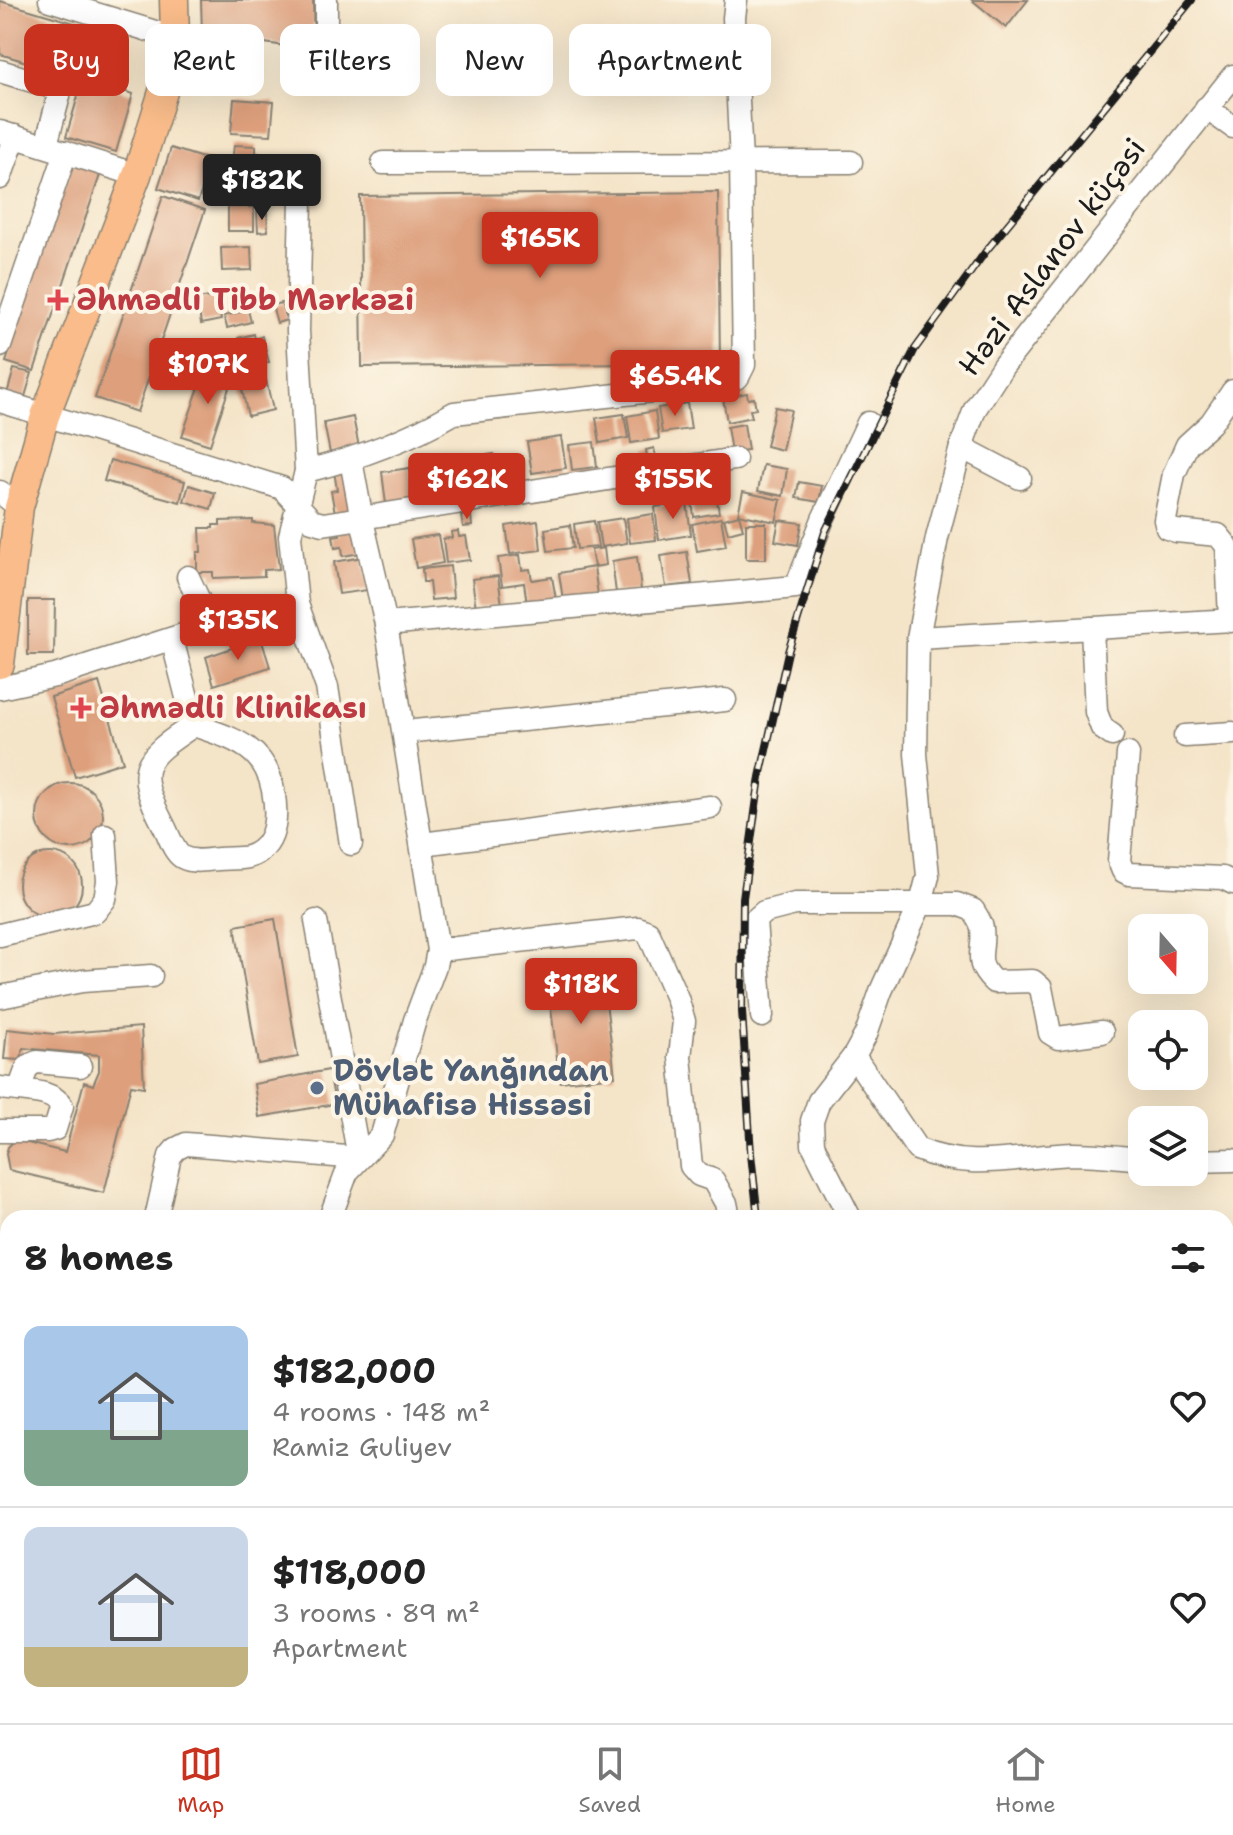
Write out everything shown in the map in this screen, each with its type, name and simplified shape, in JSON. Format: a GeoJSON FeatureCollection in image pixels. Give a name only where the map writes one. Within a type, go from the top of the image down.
{"type":"FeatureCollection","features":[{"type":"Feature","properties":{"kind":"main road"},"geometry":{"type":"LineString","coordinates":[[174,0],[175,24]]}},
{"type":"Feature","properties":{"kind":"main road"},"geometry":{"type":"LineString","coordinates":[[0,551],[10,500],[137,175],[162,96]]}},
{"type":"Feature","properties":{"kind":"main road"},"geometry":{"type":"LineString","coordinates":[[0,664],[10,500]]}},
{"type":"Feature","properties":{"kind":"street"},"geometry":{"type":"LineString","coordinates":[[50,0],[97,7],[145,26]]}},
{"type":"Feature","properties":{"kind":"street"},"geometry":{"type":"LineString","coordinates":[[326,0],[326,23]]}},
{"type":"Feature","properties":{"kind":"street"},"geometry":{"type":"LineString","coordinates":[[306,471],[351,460],[418,434],[454,413],[725,383],[738,377],[744,365],[736,0]]}},
{"type":"Feature","properties":{"kind":"street"},"geometry":{"type":"LineString","coordinates":[[0,71],[52,87],[59,96],[56,149],[0,346]]}},
{"type":"Feature","properties":{"kind":"street","name":"Həzi Aslanov küçəsi"},"geometry":{"type":"LineString","coordinates":[[846,1210],[813,1145],[812,1121],[819,1101],[854,1056],[866,1034],[881,991],[921,903],[928,876],[916,754],[918,638],[937,538],[961,447],[975,409],[1003,366],[1233,76]]}},
{"type":"Feature","properties":{"kind":"street"},"geometry":{"type":"LineString","coordinates":[[1206,108],[1233,127]]}},
{"type":"Feature","properties":{"kind":"street"},"geometry":{"type":"LineString","coordinates":[[0,178],[7,134],[137,175]]}},
{"type":"Feature","properties":{"kind":"street"},"geometry":{"type":"LineString","coordinates":[[383,163],[851,162]]}},
{"type":"Feature","properties":{"kind":"street"},"geometry":{"type":"LineString","coordinates":[[301,200],[298,331],[306,471],[290,536],[297,604],[327,687],[351,844]]}},
{"type":"Feature","properties":{"kind":"street"},"geometry":{"type":"LineString","coordinates":[[918,638],[1232,620],[1227,546],[1218,535],[1176,531],[1167,528],[1165,520],[1174,474],[1187,445],[1211,423],[1233,391]]}},
{"type":"Feature","properties":{"kind":"street"},"geometry":{"type":"LineString","coordinates":[[0,401],[282,488],[312,521],[323,524],[735,459]]}},
{"type":"Feature","properties":{"kind":"street"},"geometry":{"type":"LineString","coordinates":[[386,624],[796,587],[823,519],[868,423]]}},
{"type":"Feature","properties":{"kind":"street"},"geometry":{"type":"LineString","coordinates":[[961,447],[1020,478]]}},
{"type":"Feature","properties":{"kind":"street"},"geometry":{"type":"LineString","coordinates":[[333,1210],[347,1172],[382,1135],[438,950],[386,624],[351,460]]}},
{"type":"Feature","properties":{"kind":"street"},"geometry":{"type":"LineString","coordinates":[[188,577],[211,626]]}},
{"type":"Feature","properties":{"kind":"street"},"geometry":{"type":"LineString","coordinates":[[0,688],[55,676],[211,626],[297,604]]}},
{"type":"Feature","properties":{"kind":"street"},"geometry":{"type":"LineString","coordinates":[[1092,628],[1096,712],[1102,728],[1112,735]]}},
{"type":"Feature","properties":{"kind":"street"},"geometry":{"type":"LineString","coordinates":[[172,639],[194,725]]}},
{"type":"Feature","properties":{"kind":"street"},"geometry":{"type":"LineString","coordinates":[[404,732],[725,700]]}},
{"type":"Feature","properties":{"kind":"street"},"geometry":{"type":"LineString","coordinates":[[194,725],[242,742],[263,765],[273,788],[276,824],[268,845],[248,857],[192,861],[179,855],[147,794],[144,776],[159,749],[194,725]]}},
{"type":"Feature","properties":{"kind":"street"},"geometry":{"type":"LineString","coordinates":[[1185,736],[1233,733]]}},
{"type":"Feature","properties":{"kind":"street"},"geometry":{"type":"LineString","coordinates":[[1128,754],[1119,861],[1123,871],[1129,874],[1223,878],[1233,883]]}},
{"type":"Feature","properties":{"kind":"street"},"geometry":{"type":"LineString","coordinates":[[422,844],[710,807]]}},
{"type":"Feature","properties":{"kind":"street"},"geometry":{"type":"LineString","coordinates":[[0,935],[95,912],[105,899],[108,881],[105,835]]}},
{"type":"Feature","properties":{"kind":"street"},"geometry":{"type":"LineString","coordinates":[[762,1016],[755,920],[764,912],[795,904],[957,904],[973,910],[982,926],[980,961],[983,972],[994,982],[1033,981],[1041,988],[1050,1033],[1058,1038],[1102,1032]]}},
{"type":"Feature","properties":{"kind":"street"},"geometry":{"type":"LineString","coordinates":[[316,921],[359,1158]]}},
{"type":"Feature","properties":{"kind":"street"},"geometry":{"type":"LineString","coordinates":[[438,950],[638,928],[648,932],[684,1021],[680,1057],[691,1166],[699,1175],[713,1180],[727,1210]]}},
{"type":"Feature","properties":{"kind":"street"},"geometry":{"type":"LineString","coordinates":[[0,997],[95,980],[151,976]]}},
{"type":"Feature","properties":{"kind":"street"},"geometry":{"type":"LineString","coordinates":[[854,1056],[917,1149],[935,1157],[966,1163],[1074,1154],[1128,1158]]}},
{"type":"Feature","properties":{"kind":"street"},"geometry":{"type":"LineString","coordinates":[[0,1131],[55,1129],[62,1106],[59,1100],[10,1089],[27,1068],[37,1062],[80,1066]]}},
{"type":"Feature","properties":{"kind":"street"},"geometry":{"type":"LineString","coordinates":[[158,1210],[170,1156],[186,1144],[359,1158]]}},
{"type":"Feature","properties":{"kind":"street"},"geometry":{"type":"LineString","coordinates":[[1208,1161],[1233,1160]]}},
{"type":"Feature","properties":{"kind":"building"},"geometry":{"type":"Polygon","coordinates":[[[201,0],[313,0],[313,24],[280,24],[280,45],[264,43],[264,24],[202,24],[201,0]]]}},
{"type":"Feature","properties":{"kind":"building"},"geometry":{"type":"Polygon","coordinates":[[[972,0],[1028,0],[1006,28],[972,0]]]}},
{"type":"Feature","properties":{"kind":"building"},"geometry":{"type":"Polygon","coordinates":[[[0,1],[77,24],[24,24],[24,61],[0,54],[0,1]]]}},
{"type":"Feature","properties":{"kind":"building"},"geometry":{"type":"Polygon","coordinates":[[[133,94],[116,152],[66,137],[78,96],[133,94]]]}},
{"type":"Feature","properties":{"kind":"building"},"geometry":{"type":"Polygon","coordinates":[[[234,99],[274,102],[271,135],[231,133],[234,99]]]}},
{"type":"Feature","properties":{"kind":"building"},"geometry":{"type":"Polygon","coordinates":[[[234,145],[256,146],[256,155],[262,156],[261,168],[255,167],[254,175],[231,174],[234,145]]]}},
{"type":"Feature","properties":{"kind":"building"},"geometry":{"type":"Polygon","coordinates":[[[171,148],[212,161],[198,201],[158,188],[171,148]]]}},
{"type":"Feature","properties":{"kind":"building"},"geometry":{"type":"Polygon","coordinates":[[[73,162],[101,172],[34,371],[6,362],[73,162]]]}},
{"type":"Feature","properties":{"kind":"building"},"geometry":{"type":"Polygon","coordinates":[[[252,183],[252,198],[235,198],[235,184],[252,183]]]}},
{"type":"Feature","properties":{"kind":"building"},"geometry":{"type":"Polygon","coordinates":[[[718,192],[720,363],[362,367],[360,196],[718,192]]]}},
{"type":"Feature","properties":{"kind":"building"},"geometry":{"type":"Polygon","coordinates":[[[163,196],[205,210],[137,412],[95,398],[163,196]]]}},
{"type":"Feature","properties":{"kind":"building"},"geometry":{"type":"Polygon","coordinates":[[[228,207],[254,207],[254,231],[228,231],[228,207]]]}},
{"type":"Feature","properties":{"kind":"building"},"geometry":{"type":"Polygon","coordinates":[[[267,211],[268,231],[258,232],[257,212],[267,211]]]}},
{"type":"Feature","properties":{"kind":"building"},"geometry":{"type":"Polygon","coordinates":[[[251,247],[252,270],[222,271],[221,248],[251,247]]]}},
{"type":"Feature","properties":{"kind":"building"},"geometry":{"type":"Polygon","coordinates":[[[217,296],[221,320],[201,324],[197,299],[217,296]]]}},
{"type":"Feature","properties":{"kind":"building"},"geometry":{"type":"Polygon","coordinates":[[[282,303],[287,320],[277,323],[272,305],[282,303]]]}},
{"type":"Feature","properties":{"kind":"building"},"geometry":{"type":"Polygon","coordinates":[[[248,310],[251,322],[227,328],[224,316],[248,310]]]}},
{"type":"Feature","properties":{"kind":"building"},"geometry":{"type":"Polygon","coordinates":[[[254,334],[255,339],[262,336],[269,362],[238,371],[231,345],[239,343],[238,338],[254,334]]]}},
{"type":"Feature","properties":{"kind":"building"},"geometry":{"type":"Polygon","coordinates":[[[206,367],[233,376],[210,445],[182,436],[206,367]]]}},
{"type":"Feature","properties":{"kind":"building"},"geometry":{"type":"Polygon","coordinates":[[[14,369],[32,373],[24,400],[7,394],[14,369]]]}},
{"type":"Feature","properties":{"kind":"building"},"geometry":{"type":"Polygon","coordinates":[[[266,380],[273,410],[248,416],[241,385],[266,380]]]}},
{"type":"Feature","properties":{"kind":"building"},"geometry":{"type":"Polygon","coordinates":[[[747,393],[748,399],[754,398],[756,409],[750,410],[752,417],[727,422],[723,398],[747,393]]]}},
{"type":"Feature","properties":{"kind":"building"},"geometry":{"type":"Polygon","coordinates":[[[687,403],[691,429],[662,433],[658,408],[687,403]]]}},
{"type":"Feature","properties":{"kind":"building"},"geometry":{"type":"Polygon","coordinates":[[[775,407],[791,410],[782,450],[766,446],[775,407]]]}},
{"type":"Feature","properties":{"kind":"building"},"geometry":{"type":"Polygon","coordinates":[[[655,411],[659,439],[631,443],[627,416],[655,411]]]}},
{"type":"Feature","properties":{"kind":"building"},"geometry":{"type":"Polygon","coordinates":[[[624,414],[628,438],[600,443],[596,418],[624,414]]]}},
{"type":"Feature","properties":{"kind":"building"},"geometry":{"type":"Polygon","coordinates":[[[353,417],[359,447],[330,453],[324,423],[353,417]]]}},
{"type":"Feature","properties":{"kind":"building"},"geometry":{"type":"Polygon","coordinates":[[[744,424],[748,450],[731,452],[727,427],[744,424]]]}},
{"type":"Feature","properties":{"kind":"building"},"geometry":{"type":"Polygon","coordinates":[[[561,437],[566,468],[532,473],[527,442],[561,437]]]}},
{"type":"Feature","properties":{"kind":"building"},"geometry":{"type":"Polygon","coordinates":[[[594,442],[597,467],[572,470],[569,445],[594,442]]]}},
{"type":"Feature","properties":{"kind":"building"},"geometry":{"type":"Polygon","coordinates":[[[654,448],[657,463],[648,465],[646,450],[654,448]]]}},
{"type":"Feature","properties":{"kind":"building"},"geometry":{"type":"Polygon","coordinates":[[[494,454],[498,482],[472,486],[468,458],[494,454]]]}},
{"type":"Feature","properties":{"kind":"building"},"geometry":{"type":"Polygon","coordinates":[[[110,460],[185,481],[180,502],[104,481],[110,460]]]}},
{"type":"Feature","properties":{"kind":"building"},"geometry":{"type":"Polygon","coordinates":[[[763,465],[787,469],[783,496],[758,491],[763,465]]]}},
{"type":"Feature","properties":{"kind":"building"},"geometry":{"type":"Polygon","coordinates":[[[445,467],[450,496],[440,497],[435,469],[445,467]]]}},
{"type":"Feature","properties":{"kind":"building"},"geometry":{"type":"Polygon","coordinates":[[[410,468],[415,499],[386,504],[382,472],[410,468]]]}},
{"type":"Feature","properties":{"kind":"building"},"geometry":{"type":"Polygon","coordinates":[[[346,469],[354,510],[335,513],[331,491],[337,490],[334,471],[346,469]]]}},
{"type":"Feature","properties":{"kind":"building"},"geometry":{"type":"Polygon","coordinates":[[[699,476],[701,489],[715,487],[719,513],[694,517],[689,478],[699,476]]]}},
{"type":"Feature","properties":{"kind":"building"},"geometry":{"type":"Polygon","coordinates":[[[684,479],[686,494],[665,497],[663,482],[684,479]]]}},
{"type":"Feature","properties":{"kind":"building"},"geometry":{"type":"Polygon","coordinates":[[[799,482],[822,486],[819,502],[796,498],[799,482]]]}},
{"type":"Feature","properties":{"kind":"building"},"geometry":{"type":"Polygon","coordinates":[[[189,485],[215,493],[211,509],[184,501],[189,485]]]}},
{"type":"Feature","properties":{"kind":"building"},"geometry":{"type":"Polygon","coordinates":[[[743,492],[781,500],[776,522],[738,514],[743,492]]]}},
{"type":"Feature","properties":{"kind":"building"},"geometry":{"type":"Polygon","coordinates":[[[687,503],[691,535],[659,540],[655,507],[687,503]]]}},
{"type":"Feature","properties":{"kind":"building"},"geometry":{"type":"Polygon","coordinates":[[[653,514],[656,540],[630,543],[627,518],[653,514]]]}},
{"type":"Feature","properties":{"kind":"building"},"geometry":{"type":"Polygon","coordinates":[[[471,515],[472,526],[463,527],[461,516],[471,515]]]}},
{"type":"Feature","properties":{"kind":"building"},"geometry":{"type":"Polygon","coordinates":[[[739,515],[743,529],[728,533],[724,519],[739,515]]]}},
{"type":"Feature","properties":{"kind":"building"},"geometry":{"type":"Polygon","coordinates":[[[623,518],[627,543],[601,547],[597,522],[623,518]]]}},
{"type":"Feature","properties":{"kind":"building"},"geometry":{"type":"Polygon","coordinates":[[[721,518],[726,546],[697,551],[692,524],[721,518]]]}},
{"type":"Feature","properties":{"kind":"building"},"geometry":{"type":"Polygon","coordinates":[[[253,520],[253,523],[274,525],[279,569],[264,570],[264,576],[213,578],[213,572],[197,572],[197,552],[201,552],[200,528],[213,528],[213,525],[220,525],[220,521],[253,520]]]}},
{"type":"Feature","properties":{"kind":"building"},"geometry":{"type":"Polygon","coordinates":[[[779,520],[802,523],[798,545],[775,541],[779,520]]]}},
{"type":"Feature","properties":{"kind":"building"},"geometry":{"type":"Polygon","coordinates":[[[538,521],[541,550],[510,554],[506,526],[538,521]]]}},
{"type":"Feature","properties":{"kind":"building"},"geometry":{"type":"Polygon","coordinates":[[[594,521],[598,547],[577,549],[574,524],[594,521]]]}},
{"type":"Feature","properties":{"kind":"building"},"geometry":{"type":"Polygon","coordinates":[[[746,523],[766,523],[766,559],[746,559],[746,523]]]}},
{"type":"Feature","properties":{"kind":"building"},"geometry":{"type":"Polygon","coordinates":[[[570,525],[573,548],[548,551],[545,529],[570,525]]]}},
{"type":"Feature","properties":{"kind":"building"},"geometry":{"type":"Polygon","coordinates":[[[357,528],[361,553],[343,556],[342,547],[335,548],[333,536],[340,535],[339,531],[357,528]]]}},
{"type":"Feature","properties":{"kind":"building"},"geometry":{"type":"Polygon","coordinates":[[[458,531],[459,537],[466,536],[470,560],[446,563],[443,539],[452,538],[451,532],[458,531]]]}},
{"type":"Feature","properties":{"kind":"building"},"geometry":{"type":"Polygon","coordinates":[[[438,535],[443,563],[416,568],[411,539],[438,535]]]}},
{"type":"Feature","properties":{"kind":"building"},"geometry":{"type":"Polygon","coordinates":[[[604,548],[606,565],[594,567],[591,550],[604,548]]]}},
{"type":"Feature","properties":{"kind":"building"},"geometry":{"type":"Polygon","coordinates":[[[687,552],[692,584],[666,587],[661,556],[687,552]]]}},
{"type":"Feature","properties":{"kind":"building"},"geometry":{"type":"Polygon","coordinates":[[[520,555],[522,570],[530,569],[532,580],[552,577],[556,599],[527,604],[524,583],[502,586],[498,558],[520,555]]]}},
{"type":"Feature","properties":{"kind":"building"},"geometry":{"type":"Polygon","coordinates":[[[363,557],[368,590],[339,594],[334,562],[363,557]]]}},
{"type":"Feature","properties":{"kind":"building"},"geometry":{"type":"Polygon","coordinates":[[[637,557],[641,590],[616,593],[612,561],[637,557]]]}},
{"type":"Feature","properties":{"kind":"building"},"geometry":{"type":"Polygon","coordinates":[[[450,566],[453,598],[431,600],[429,582],[423,582],[422,569],[450,566]]]}},
{"type":"Feature","properties":{"kind":"building"},"geometry":{"type":"Polygon","coordinates":[[[594,567],[598,595],[563,600],[559,573],[594,567]]]}},
{"type":"Feature","properties":{"kind":"building"},"geometry":{"type":"Polygon","coordinates":[[[498,576],[502,605],[476,608],[472,579],[498,576]]]}},
{"type":"Feature","properties":{"kind":"building"},"geometry":{"type":"Polygon","coordinates":[[[28,600],[55,600],[54,655],[28,655],[28,600]]]}},
{"type":"Feature","properties":{"kind":"building"},"geometry":{"type":"Polygon","coordinates":[[[261,638],[270,667],[214,685],[206,657],[261,638]]]}},
{"type":"Feature","properties":{"kind":"building"},"geometry":{"type":"Polygon","coordinates":[[[99,682],[123,762],[75,777],[51,697],[99,682]]]}},
{"type":"Feature","properties":{"kind":"building"},"geometry":{"type":"Polygon","coordinates":[[[70,783],[83,786],[93,793],[100,803],[103,816],[100,829],[93,839],[83,846],[70,849],[57,846],[47,839],[40,829],[37,816],[40,803],[47,793],[57,786],[70,783]]]}},
{"type":"Feature","properties":{"kind":"building"},"geometry":{"type":"Polygon","coordinates":[[[50,853],[73,862],[82,885],[73,908],[50,917],[27,908],[18,885],[27,862],[50,853]]]}},
{"type":"Feature","properties":{"kind":"building"},"geometry":{"type":"Polygon","coordinates":[[[275,919],[298,1057],[258,1064],[235,926],[275,919]]]}},
{"type":"Feature","properties":{"kind":"building"},"geometry":{"type":"Polygon","coordinates":[[[602,969],[615,1076],[560,1082],[547,975],[602,969]]]}},
{"type":"Feature","properties":{"kind":"building"},"geometry":{"type":"Polygon","coordinates":[[[141,1027],[144,1087],[131,1085],[104,1193],[9,1170],[6,1154],[15,1140],[65,1152],[84,1082],[93,1085],[99,1071],[99,1055],[23,1048],[21,1060],[4,1059],[7,1029],[54,1034],[141,1027]]]}},
{"type":"Feature","properties":{"kind":"building"},"geometry":{"type":"Polygon","coordinates":[[[329,1070],[335,1104],[259,1117],[254,1084],[329,1070]]]}},
{"type":"Feature","properties":{"kind":"railway"},"geometry":{"type":"LineString","coordinates":[[757,1210],[742,1011],[743,898],[760,777],[788,652],[825,532],[915,349],[986,251],[1192,0]]}},
{"type":"Feature","properties":{"kind":"place","name":"Əhmədli Tibb Mərkəzi"},"geometry":{"type":"Point","coordinates":[58,300]}},
{"type":"Feature","properties":{"kind":"place","name":"Əhmədli Klinikası"},"geometry":{"type":"Point","coordinates":[81,708]}},
{"type":"Feature","properties":{"kind":"place","name":"Dövlət Yanğından Mühafisə Hissəsi"},"geometry":{"type":"Point","coordinates":[317,1088]}}]}
